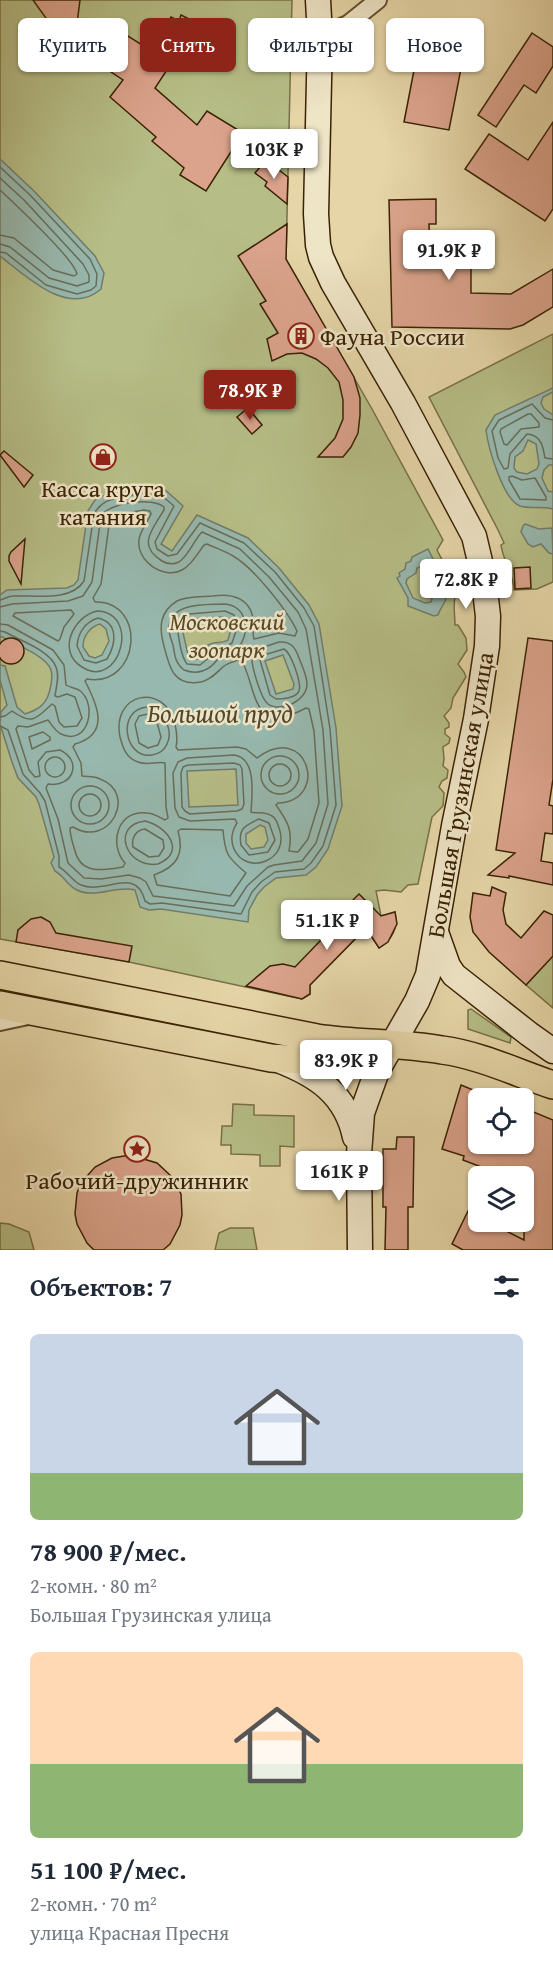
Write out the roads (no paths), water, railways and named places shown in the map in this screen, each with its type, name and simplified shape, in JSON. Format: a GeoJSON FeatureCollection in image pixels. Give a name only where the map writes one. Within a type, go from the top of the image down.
{"type":"FeatureCollection","features":[{"type":"Feature","properties":{"kind":"main road","name":"Большая Грузинская улица"},"geometry":{"type":"LineString","coordinates":[[318,0],[319,18]]}},
{"type":"Feature","properties":{"kind":"main road","name":"Большая Грузинская улица"},"geometry":{"type":"LineString","coordinates":[[319,72],[316,214],[321,257],[333,283],[404,403],[474,536],[488,616],[487,646],[478,708],[454,826],[433,955],[423,988],[377,1071],[364,1101],[359,1154]]}},
{"type":"Feature","properties":{"kind":"main road"},"geometry":{"type":"LineString","coordinates":[[436,932],[448,966],[454,975],[520,1028],[553,1051]]}},
{"type":"Feature","properties":{"kind":"main road"},"geometry":{"type":"LineString","coordinates":[[0,975],[296,1035],[353,1044],[421,1047],[466,1055],[553,1085]]}},
{"type":"Feature","properties":{"kind":"main road"},"geometry":{"type":"LineString","coordinates":[[0,1005],[271,1058],[352,1059],[391,1046]]}},
{"type":"Feature","properties":{"kind":"main road"},"geometry":{"type":"LineString","coordinates":[[271,1058],[314,1076],[334,1093],[348,1113],[359,1154],[360,1250]]}},
{"type":"Feature","properties":{"kind":"street"},"geometry":{"type":"LineString","coordinates":[[356,18],[378,0]]}},
{"type":"Feature","properties":{"kind":"street"},"geometry":{"type":"LineString","coordinates":[[0,1022],[39,1014]]}},
{"type":"Feature","properties":{"kind":"water"},"geometry":{"type":"Polygon","coordinates":[[[0,159],[34,191],[95,256],[104,273],[101,289],[88,297],[75,299],[61,297],[35,283],[0,256],[0,159]]]}},
{"type":"Feature","properties":{"kind":"water"},"geometry":{"type":"Polygon","coordinates":[[[553,388],[553,392],[543,397],[541,403],[544,409],[553,415],[553,465],[549,465],[544,470],[542,478],[548,491],[553,492],[553,509],[520,506],[508,494],[493,460],[486,430],[495,415],[553,388]],[[528,440],[523,451],[515,457],[514,468],[517,472],[527,474],[537,469],[539,464],[536,444],[528,440]]]}},
{"type":"Feature","properties":{"kind":"water","name":"Большой пруд"},"geometry":{"type":"Polygon","coordinates":[[[142,484],[153,489],[163,488],[183,506],[161,544],[172,551],[197,515],[248,538],[279,568],[309,605],[319,624],[336,728],[342,806],[328,849],[316,867],[306,875],[276,878],[264,887],[249,910],[248,922],[161,909],[149,910],[140,907],[135,890],[121,889],[91,893],[71,886],[55,871],[51,863],[54,857],[39,804],[36,797],[18,778],[0,724],[1,712],[7,705],[0,680],[0,665],[5,666],[17,707],[25,714],[43,704],[50,690],[52,676],[51,670],[43,660],[29,650],[0,636],[0,595],[7,590],[67,588],[74,585],[78,580],[88,511],[95,500],[107,494],[134,489],[142,484]],[[223,617],[190,620],[182,628],[191,659],[198,659],[207,652],[208,645],[228,640],[232,625],[230,619],[223,617]],[[100,624],[87,633],[83,647],[89,656],[95,658],[102,655],[109,641],[106,629],[100,624]],[[283,655],[265,661],[276,694],[293,689],[294,684],[283,655]],[[236,769],[187,771],[189,807],[238,805],[236,769]],[[260,825],[246,834],[246,843],[251,849],[264,847],[268,840],[265,827],[260,825]]]}},
{"type":"Feature","properties":{"kind":"water"},"geometry":{"type":"Polygon","coordinates":[[[525,524],[539,529],[552,528],[553,554],[541,544],[533,547],[528,544],[521,532],[525,524]]]}},
{"type":"Feature","properties":{"kind":"water"},"geometry":{"type":"Polygon","coordinates":[[[428,549],[435,563],[417,568],[416,573],[407,579],[406,583],[413,598],[425,603],[431,602],[433,595],[442,589],[446,598],[438,615],[434,616],[408,606],[408,598],[397,578],[412,557],[428,549]]]}},
{"type":"Feature","properties":{"kind":"place","name":"Фауна России"},"geometry":{"type":"Point","coordinates":[301,336]}},
{"type":"Feature","properties":{"kind":"place","name":"Касса круга катания"},"geometry":{"type":"Point","coordinates":[103,457]}},
{"type":"Feature","properties":{"kind":"place","name":"Рабочий-дружинник"},"geometry":{"type":"Point","coordinates":[137,1149]}},
{"type":"Feature","properties":{"kind":"park label","name":"Московский зоопарк"},"geometry":{"type":"Point","coordinates":[227,635]}}]}
